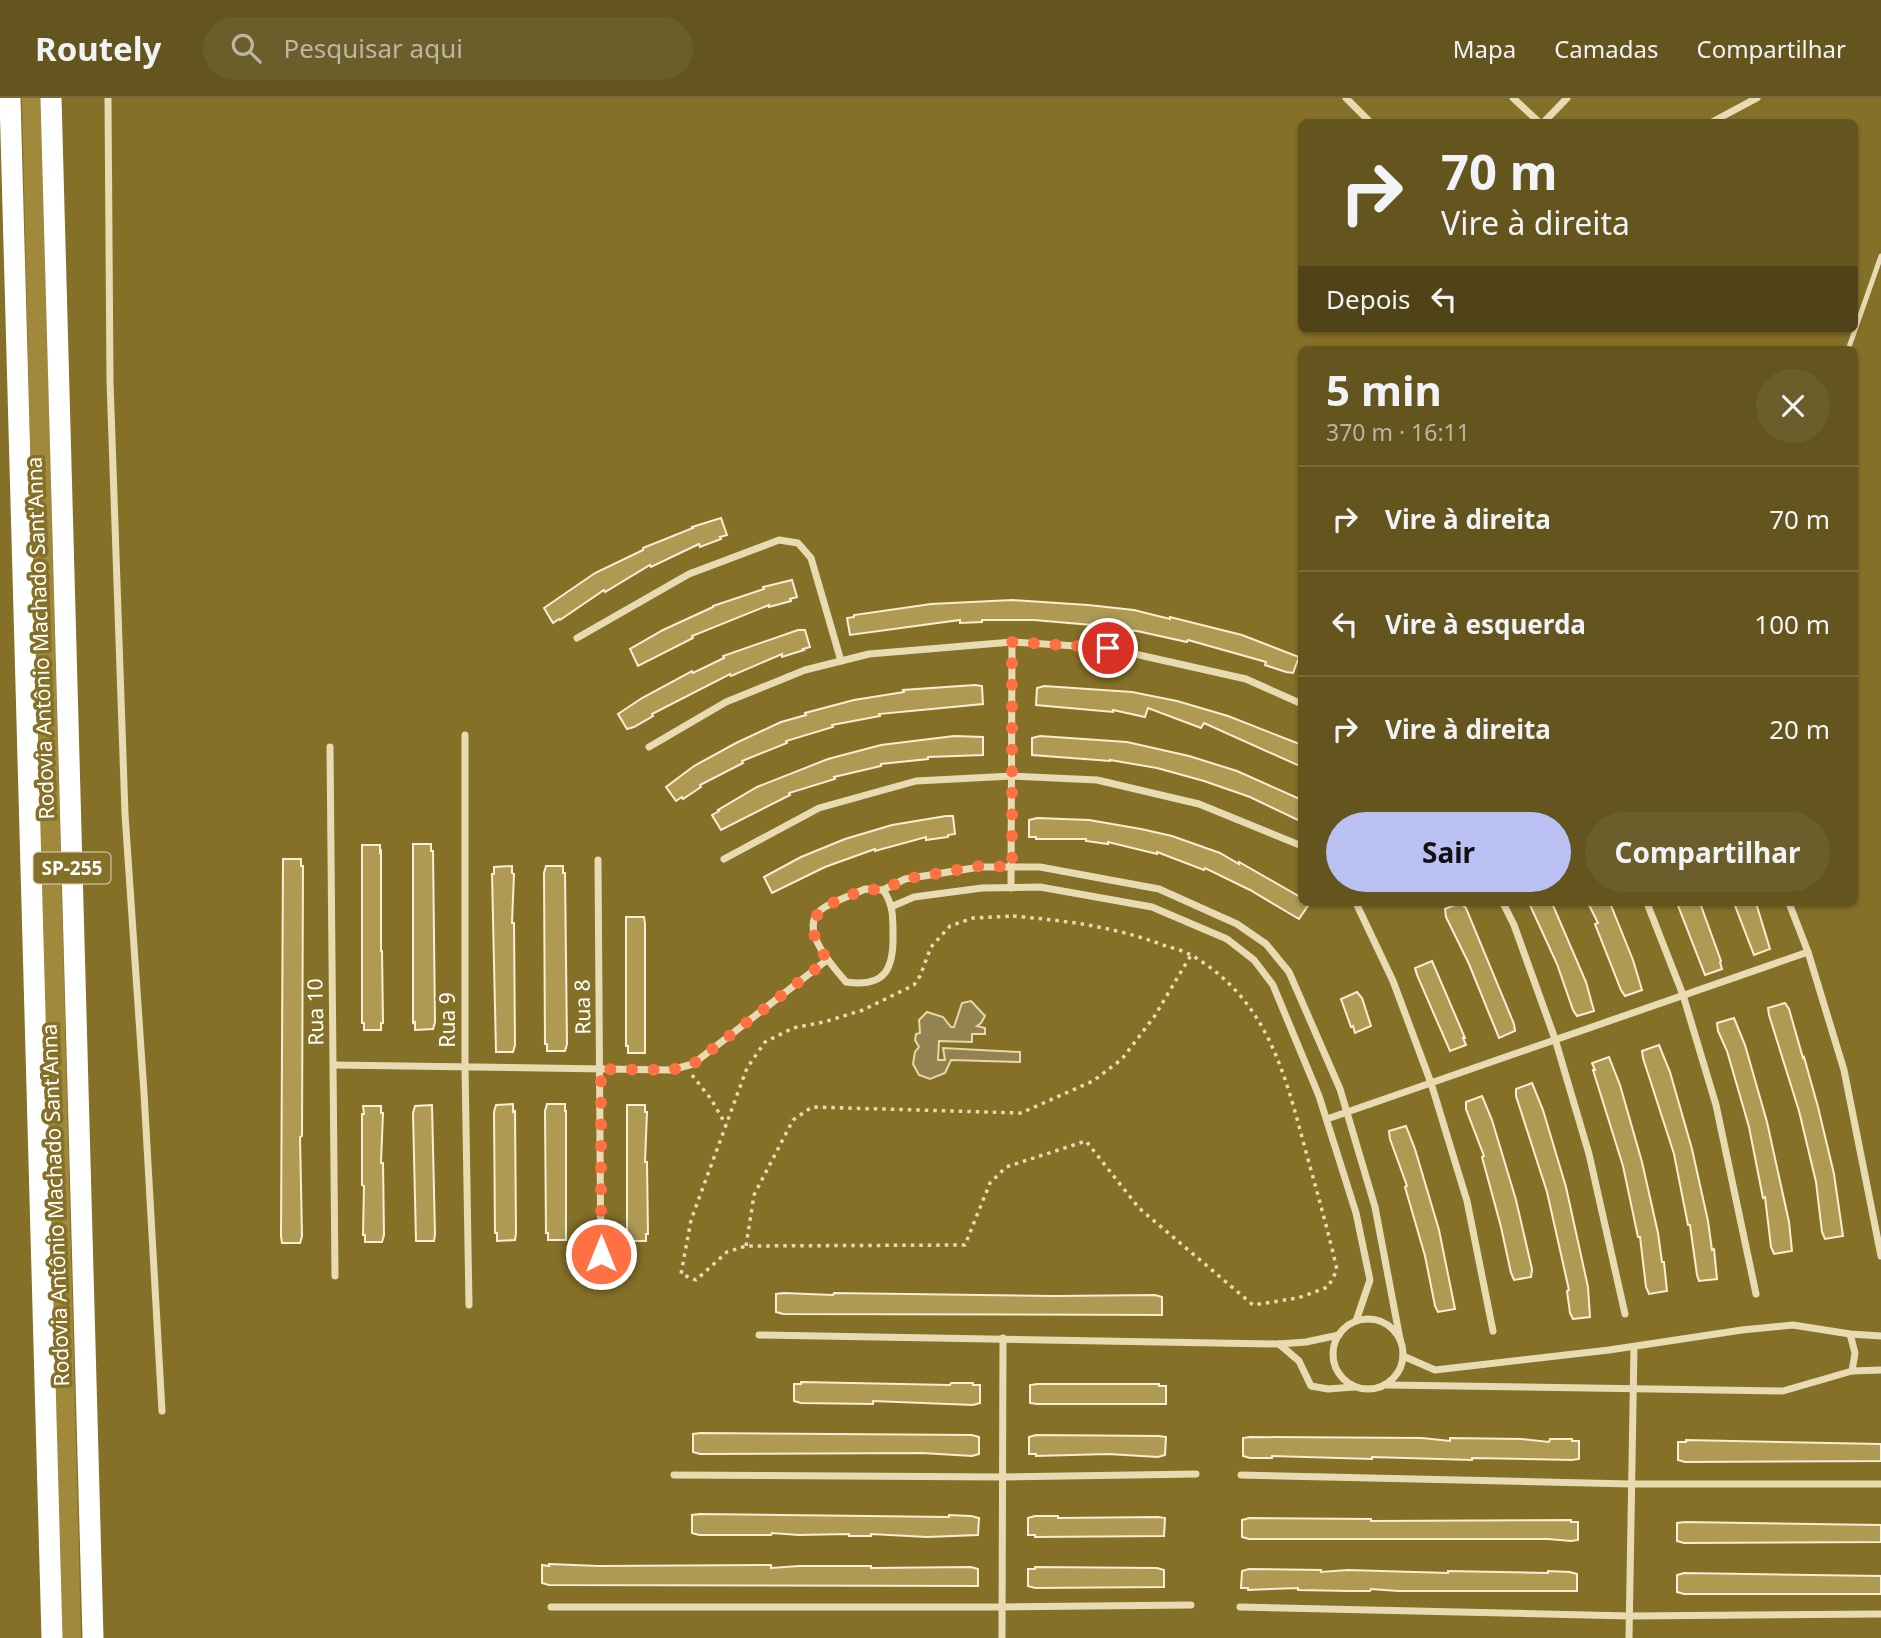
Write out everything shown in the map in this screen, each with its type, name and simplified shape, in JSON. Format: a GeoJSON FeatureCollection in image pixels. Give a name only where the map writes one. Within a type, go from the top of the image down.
{"type":"FeatureCollection","features":[{"type":"Feature","properties":{"kind":"highway","name":"Rodovia Antônio Machado Sant'Anna"},"geometry":{"type":"LineString","coordinates":[[10,98],[52,1638]]}},
{"type":"Feature","properties":{"kind":"highway","name":"Rodovia Antônio Machado Sant'Anna"},"geometry":{"type":"LineString","coordinates":[[51,98],[93,1638]]}},
{"type":"Feature","properties":{"kind":"street"},"geometry":{"type":"LineString","coordinates":[[108,98],[110,381],[125,814],[162,1411]]}},
{"type":"Feature","properties":{"kind":"street"},"geometry":{"type":"LineString","coordinates":[[1346,98],[1367,119]]}},
{"type":"Feature","properties":{"kind":"street"},"geometry":{"type":"LineString","coordinates":[[1513,98],[1538,119]]}},
{"type":"Feature","properties":{"kind":"street"},"geometry":{"type":"LineString","coordinates":[[1545,119],[1567,98]]}},
{"type":"Feature","properties":{"kind":"street"},"geometry":{"type":"LineString","coordinates":[[1718,119],[1757,98]]}},
{"type":"Feature","properties":{"kind":"street"},"geometry":{"type":"LineString","coordinates":[[577,638],[689,574],[779,540],[798,543],[811,558],[841,661]]}},
{"type":"Feature","properties":{"kind":"street"},"geometry":{"type":"LineString","coordinates":[[1011,887],[1012,642]]}},
{"type":"Feature","properties":{"kind":"street"},"geometry":{"type":"LineString","coordinates":[[649,747],[726,702],[805,670],[869,653],[1012,642],[1108,648],[1246,679],[1298,702]]}},
{"type":"Feature","properties":{"kind":"street","name":"Rua 9"},"geometry":{"type":"LineString","coordinates":[[465,735],[465,1067],[469,1305]]}},
{"type":"Feature","properties":{"kind":"street","name":"Rua 10"},"geometry":{"type":"LineString","coordinates":[[330,747],[335,1276]]}},
{"type":"Feature","properties":{"kind":"street"},"geometry":{"type":"LineString","coordinates":[[724,859],[819,808],[916,781],[1012,776],[1097,780],[1199,804],[1298,844]]}},
{"type":"Feature","properties":{"kind":"street","name":"Rua 8"},"geometry":{"type":"LineString","coordinates":[[598,860],[601,1280]]}},
{"type":"Feature","properties":{"kind":"street"},"geometry":{"type":"LineString","coordinates":[[883,890],[893,906],[894,956],[889,969],[863,985],[846,982],[827,960],[815,939],[813,923],[821,908],[865,889],[883,890],[905,879],[980,866],[1040,867],[1159,889],[1237,924],[1266,944],[1289,972],[1347,1111],[1375,1207],[1404,1356],[1399,1372],[1387,1385]]}},
{"type":"Feature","properties":{"kind":"street"},"geometry":{"type":"LineString","coordinates":[[893,906],[914,897],[982,888],[1040,887],[1152,907],[1227,939],[1254,960],[1273,985],[1327,1119],[1356,1213],[1370,1280],[1356,1321],[1339,1335],[1333,1345],[1332,1362],[1340,1378],[1354,1387]]}},
{"type":"Feature","properties":{"kind":"street"},"geometry":{"type":"LineString","coordinates":[[1357,906],[1393,981],[1431,1083],[1466,1201],[1493,1331]]}},
{"type":"Feature","properties":{"kind":"street"},"geometry":{"type":"LineString","coordinates":[[1504,906],[1514,925],[1555,1039],[1589,1154],[1625,1314]]}},
{"type":"Feature","properties":{"kind":"street"},"geometry":{"type":"LineString","coordinates":[[1648,906],[1683,995],[1716,1105],[1756,1294]]}},
{"type":"Feature","properties":{"kind":"street"},"geometry":{"type":"LineString","coordinates":[[1791,906],[1844,1070],[1881,1256]]}},
{"type":"Feature","properties":{"kind":"street"},"geometry":{"type":"LineString","coordinates":[[1327,1119],[1808,952]]}},
{"type":"Feature","properties":{"kind":"street"},"geometry":{"type":"LineString","coordinates":[[334,1065],[671,1070],[693,1064],[827,960]]}},
{"type":"Feature","properties":{"kind":"street"},"geometry":{"type":"LineString","coordinates":[[1356,1321],[1373,1319],[1389,1325],[1400,1339]]}},
{"type":"Feature","properties":{"kind":"street"},"geometry":{"type":"LineString","coordinates":[[1404,1356],[1435,1370],[1793,1325],[1881,1336]]}},
{"type":"Feature","properties":{"kind":"street"},"geometry":{"type":"LineString","coordinates":[[1850,1334],[1855,1353],[1853,1371]]}},
{"type":"Feature","properties":{"kind":"street"},"geometry":{"type":"LineString","coordinates":[[759,1335],[1279,1344],[1339,1335]]}},
{"type":"Feature","properties":{"kind":"street"},"geometry":{"type":"LineString","coordinates":[[1002,1638],[1003,1338]]}},
{"type":"Feature","properties":{"kind":"street"},"geometry":{"type":"LineString","coordinates":[[1279,1344],[1299,1361],[1311,1386],[1328,1389],[1354,1387],[1371,1390],[1387,1385],[1783,1391],[1853,1371],[1881,1370]]}},
{"type":"Feature","properties":{"kind":"street"},"geometry":{"type":"LineString","coordinates":[[1629,1638],[1634,1347]]}},
{"type":"Feature","properties":{"kind":"street"},"geometry":{"type":"LineString","coordinates":[[674,1475],[1196,1475]]}},
{"type":"Feature","properties":{"kind":"street"},"geometry":{"type":"LineString","coordinates":[[1241,1475],[1630,1484],[1881,1483]]}},
{"type":"Feature","properties":{"kind":"street"},"geometry":{"type":"LineString","coordinates":[[551,1607],[1002,1608],[1191,1605]]}},
{"type":"Feature","properties":{"kind":"street"},"geometry":{"type":"LineString","coordinates":[[1240,1607],[1629,1616],[1881,1614]]}},
{"type":"Feature","properties":{"kind":"lane"},"geometry":{"type":"LineString","coordinates":[[1858,321],[1881,256]]}},
{"type":"Feature","properties":{"kind":"path"},"geometry":{"type":"LineString","coordinates":[[1013,916],[1093,924],[1151,940],[1191,955],[1226,978],[1256,1014],[1290,1090],[1337,1270],[1328,1287],[1298,1298],[1252,1305],[1139,1208],[1086,1141],[1006,1167],[990,1184],[965,1245],[746,1246],[727,1252],[696,1280],[681,1274],[691,1220],[726,1125],[747,1068],[765,1042],[793,1028],[863,1010],[914,985],[931,947],[950,926],[973,918],[1013,916]]}},
{"type":"Feature","properties":{"kind":"path"},"geometry":{"type":"LineString","coordinates":[[746,1246],[754,1195],[793,1120],[812,1107],[1021,1113],[1059,1098],[1093,1081],[1122,1059],[1154,1017],[1191,955]]}},
{"type":"Feature","properties":{"kind":"path"},"geometry":{"type":"LineString","coordinates":[[685,1066],[711,1099],[726,1125]]}},
{"type":"Feature","properties":{"kind":"shaded area"},"geometry":{"type":"Polygon","coordinates":[[[22,98],[41,98],[81,1638],[62,1638],[22,98]]]}},
{"type":"Feature","properties":{"kind":"shaded area"},"geometry":{"type":"Polygon","coordinates":[[[971,1001],[985,1016],[977,1026],[985,1028],[985,1034],[972,1034],[972,1042],[939,1041],[938,1060],[945,1060],[943,1048],[1020,1052],[1020,1062],[951,1060],[945,1073],[930,1079],[919,1075],[913,1064],[915,1052],[919,1047],[915,1040],[916,1034],[920,1033],[919,1020],[927,1012],[943,1017],[954,1027],[962,1003],[971,1001]]]}},
{"type":"Feature","properties":{"kind":"building"},"geometry":{"type":"Polygon","coordinates":[[[721,518],[727,535],[720,537],[721,539],[700,547],[699,544],[651,567],[650,565],[605,592],[604,590],[553,623],[544,608],[595,573],[643,548],[721,518]]]}},
{"type":"Feature","properties":{"kind":"building"},"geometry":{"type":"Polygon","coordinates":[[[792,580],[797,597],[790,599],[791,601],[769,605],[692,636],[693,638],[638,666],[630,649],[663,630],[713,606],[764,589],[763,587],[792,580]]]}},
{"type":"Feature","properties":{"kind":"building"},"geometry":{"type":"Polygon","coordinates":[[[1012,600],[1134,610],[1242,635],[1298,657],[1298,660],[1293,673],[1286,672],[1265,665],[1266,662],[1188,640],[1187,642],[1115,627],[1034,620],[982,620],[960,623],[960,620],[850,635],[847,618],[854,615],[931,604],[1012,600]]]}},
{"type":"Feature","properties":{"kind":"building"},"geometry":{"type":"Polygon","coordinates":[[[798,630],[805,630],[810,647],[782,657],[782,654],[731,676],[730,674],[652,714],[653,716],[634,727],[627,729],[618,714],[642,698],[692,671],[693,673],[724,658],[723,656],[798,630]]]}},
{"type":"Feature","properties":{"kind":"building"},"geometry":{"type":"Polygon","coordinates":[[[982,686],[983,704],[879,714],[880,716],[832,725],[833,727],[786,741],[787,743],[742,761],[743,763],[700,785],[701,787],[683,799],[682,797],[676,801],[666,787],[694,766],[736,743],[781,722],[806,715],[805,713],[854,700],[904,692],[903,690],[982,686]]]}},
{"type":"Feature","properties":{"kind":"building"},"geometry":{"type":"Polygon","coordinates":[[[1044,686],[1132,692],[1177,701],[1228,716],[1298,743],[1298,765],[1204,723],[1201,728],[1148,708],[1145,717],[1113,710],[1036,705],[1037,688],[1044,686]]]}},
{"type":"Feature","properties":{"kind":"building"},"geometry":{"type":"Polygon","coordinates":[[[954,736],[983,737],[983,755],[928,757],[881,764],[834,777],[835,779],[789,793],[790,795],[721,830],[712,815],[757,787],[828,759],[881,745],[954,736]]]}},
{"type":"Feature","properties":{"kind":"building"},"geometry":{"type":"Polygon","coordinates":[[[1040,736],[1127,742],[1189,756],[1237,771],[1298,798],[1298,820],[1250,797],[1157,768],[1110,760],[1032,755],[1032,738],[1040,736]]]}},
{"type":"Feature","properties":{"kind":"building"},"geometry":{"type":"Polygon","coordinates":[[[953,816],[955,834],[948,837],[926,840],[926,837],[875,849],[825,867],[772,893],[764,877],[801,857],[845,839],[892,825],[953,816]]]}},
{"type":"Feature","properties":{"kind":"building"},"geometry":{"type":"Polygon","coordinates":[[[1029,820],[1089,820],[1172,836],[1239,862],[1298,896],[1298,906],[1308,906],[1299,919],[1250,890],[1205,868],[1204,870],[1157,852],[1086,839],[1029,837],[1029,820]]]}},
{"type":"Feature","properties":{"kind":"building"},"geometry":{"type":"Polygon","coordinates":[[[413,844],[431,844],[433,851],[433,1029],[415,1030],[415,1022],[413,1023],[413,844]]]}},
{"type":"Feature","properties":{"kind":"building"},"geometry":{"type":"Polygon","coordinates":[[[362,845],[380,845],[381,851],[381,1030],[364,1030],[362,1023],[362,845]]]}},
{"type":"Feature","properties":{"kind":"building"},"geometry":{"type":"Polygon","coordinates":[[[283,859],[301,859],[303,866],[300,1243],[282,1243],[281,1236],[283,859]]]}},
{"type":"Feature","properties":{"kind":"building"},"geometry":{"type":"Polygon","coordinates":[[[512,866],[515,1045],[513,1052],[496,1052],[492,874],[494,867],[512,866]]]}},
{"type":"Feature","properties":{"kind":"building"},"geometry":{"type":"Polygon","coordinates":[[[546,866],[563,866],[565,873],[565,1051],[547,1051],[545,1044],[546,866]]]}},
{"type":"Feature","properties":{"kind":"building"},"geometry":{"type":"Polygon","coordinates":[[[1452,906],[1466,908],[1515,1031],[1499,1038],[1469,964],[1446,917],[1445,909],[1452,906]]]}},
{"type":"Feature","properties":{"kind":"building"},"geometry":{"type":"Polygon","coordinates":[[[1530,906],[1553,906],[1586,982],[1594,1011],[1577,1016],[1530,906]]]}},
{"type":"Feature","properties":{"kind":"building"},"geometry":{"type":"Polygon","coordinates":[[[1590,906],[1611,906],[1642,990],[1625,996],[1621,990],[1595,924],[1598,923],[1590,906]]]}},
{"type":"Feature","properties":{"kind":"building"},"geometry":{"type":"Polygon","coordinates":[[[1678,906],[1701,906],[1722,969],[1705,975],[1678,906]]]}},
{"type":"Feature","properties":{"kind":"building"},"geometry":{"type":"Polygon","coordinates":[[[1735,906],[1757,906],[1770,949],[1754,955],[1735,906]]]}},
{"type":"Feature","properties":{"kind":"building"},"geometry":{"type":"Polygon","coordinates":[[[626,917],[644,917],[645,924],[645,1053],[628,1053],[626,1046],[626,917]]]}},
{"type":"Feature","properties":{"kind":"building"},"geometry":{"type":"Polygon","coordinates":[[[1432,961],[1465,1038],[1466,1045],[1450,1051],[1415,968],[1432,961]]]}},
{"type":"Feature","properties":{"kind":"building"},"geometry":{"type":"Polygon","coordinates":[[[1357,992],[1362,998],[1371,1026],[1355,1033],[1341,999],[1357,992]]]}},
{"type":"Feature","properties":{"kind":"building"},"geometry":{"type":"Polygon","coordinates":[[[1785,1003],[1818,1107],[1834,1174],[1843,1236],[1825,1239],[1822,1232],[1816,1182],[1799,1111],[1769,1015],[1768,1008],[1785,1003]]]}},
{"type":"Feature","properties":{"kind":"building"},"geometry":{"type":"Polygon","coordinates":[[[1734,1018],[1745,1045],[1767,1122],[1789,1222],[1792,1251],[1774,1254],[1771,1247],[1765,1197],[1763,1198],[1749,1127],[1727,1051],[1718,1031],[1717,1023],[1734,1018]]]}},
{"type":"Feature","properties":{"kind":"building"},"geometry":{"type":"Polygon","coordinates":[[[1659,1045],[1670,1072],[1692,1149],[1712,1250],[1714,1249],[1717,1279],[1699,1281],[1674,1154],[1643,1058],[1642,1051],[1659,1045]]]}},
{"type":"Feature","properties":{"kind":"building"},"geometry":{"type":"Polygon","coordinates":[[[1609,1057],[1642,1162],[1664,1262],[1667,1291],[1649,1294],[1646,1287],[1640,1237],[1623,1166],[1593,1070],[1592,1063],[1609,1057]]]}},
{"type":"Feature","properties":{"kind":"building"},"geometry":{"type":"Polygon","coordinates":[[[1532,1083],[1566,1187],[1588,1287],[1590,1317],[1573,1319],[1570,1313],[1569,1290],[1547,1192],[1516,1096],[1516,1089],[1532,1083]]]}},
{"type":"Feature","properties":{"kind":"building"},"geometry":{"type":"Polygon","coordinates":[[[1482,1096],[1516,1200],[1532,1269],[1531,1277],[1514,1280],[1511,1273],[1482,1157],[1484,1156],[1466,1109],[1466,1102],[1482,1096]]]}},
{"type":"Feature","properties":{"kind":"building"},"geometry":{"type":"Polygon","coordinates":[[[513,1104],[516,1233],[515,1240],[497,1241],[494,1112],[496,1105],[513,1104]]]}},
{"type":"Feature","properties":{"kind":"building"},"geometry":{"type":"Polygon","coordinates":[[[547,1104],[565,1104],[566,1111],[566,1240],[548,1240],[546,1233],[547,1104]]]}},
{"type":"Feature","properties":{"kind":"building"},"geometry":{"type":"Polygon","coordinates":[[[432,1105],[435,1234],[434,1241],[416,1241],[413,1113],[415,1106],[432,1105]]]}},
{"type":"Feature","properties":{"kind":"building"},"geometry":{"type":"Polygon","coordinates":[[[627,1105],[645,1105],[647,1112],[646,1241],[629,1241],[627,1234],[627,1105]]]}},
{"type":"Feature","properties":{"kind":"building"},"geometry":{"type":"Polygon","coordinates":[[[363,1106],[381,1106],[383,1113],[382,1242],[365,1242],[363,1235],[363,1106]]]}},
{"type":"Feature","properties":{"kind":"building"},"geometry":{"type":"Polygon","coordinates":[[[1406,1126],[1439,1230],[1455,1309],[1438,1312],[1435,1306],[1425,1256],[1405,1187],[1407,1186],[1390,1139],[1389,1131],[1406,1126]]]}},
{"type":"Feature","properties":{"kind":"building"},"geometry":{"type":"Polygon","coordinates":[[[776,1294],[1155,1295],[1162,1297],[1162,1315],[783,1314],[776,1312],[776,1294]]]}},
{"type":"Feature","properties":{"kind":"building"},"geometry":{"type":"Polygon","coordinates":[[[973,1383],[980,1385],[980,1403],[801,1403],[794,1401],[794,1384],[950,1385],[973,1383]]]}},
{"type":"Feature","properties":{"kind":"building"},"geometry":{"type":"Polygon","coordinates":[[[1159,1384],[1166,1386],[1166,1404],[1030,1403],[1030,1385],[1159,1384]]]}},
{"type":"Feature","properties":{"kind":"building"},"geometry":{"type":"Polygon","coordinates":[[[693,1434],[972,1435],[979,1437],[979,1454],[700,1454],[693,1452],[693,1434]]]}},
{"type":"Feature","properties":{"kind":"building"},"geometry":{"type":"Polygon","coordinates":[[[1029,1437],[1166,1437],[1165,1455],[1036,1456],[1029,1454],[1029,1437]]]}},
{"type":"Feature","properties":{"kind":"building"},"geometry":{"type":"Polygon","coordinates":[[[1243,1438],[1422,1438],[1450,1441],[1450,1438],[1522,1439],[1549,1442],[1550,1439],[1572,1439],[1579,1441],[1579,1459],[1250,1458],[1243,1456],[1243,1438]]]}},
{"type":"Feature","properties":{"kind":"building"},"geometry":{"type":"Polygon","coordinates":[[[1678,1442],[1881,1444],[1881,1461],[1685,1462],[1678,1460],[1678,1442]]]}},
{"type":"Feature","properties":{"kind":"building"},"geometry":{"type":"Polygon","coordinates":[[[692,1515],[949,1515],[979,1518],[978,1535],[699,1535],[692,1533],[692,1515]]]}},
{"type":"Feature","properties":{"kind":"building"},"geometry":{"type":"Polygon","coordinates":[[[1028,1518],[1165,1518],[1164,1536],[1035,1537],[1028,1535],[1028,1518]]]}},
{"type":"Feature","properties":{"kind":"building"},"geometry":{"type":"Polygon","coordinates":[[[1242,1520],[1371,1521],[1571,1520],[1578,1522],[1578,1540],[1249,1539],[1242,1537],[1242,1520]]]}},
{"type":"Feature","properties":{"kind":"building"},"geometry":{"type":"Polygon","coordinates":[[[1677,1523],[1881,1525],[1881,1542],[1684,1543],[1677,1541],[1677,1523]]]}},
{"type":"Feature","properties":{"kind":"building"},"geometry":{"type":"Polygon","coordinates":[[[542,1565],[771,1565],[771,1568],[971,1567],[978,1569],[978,1586],[549,1585],[542,1583],[542,1565]]]}},
{"type":"Feature","properties":{"kind":"building"},"geometry":{"type":"Polygon","coordinates":[[[1157,1568],[1164,1570],[1164,1587],[1035,1588],[1028,1586],[1028,1569],[1157,1568]]]}},
{"type":"Feature","properties":{"kind":"building"},"geometry":{"type":"Polygon","coordinates":[[[1242,1571],[1321,1572],[1570,1572],[1577,1574],[1577,1591],[1348,1591],[1298,1588],[1248,1590],[1241,1588],[1242,1571]]]}},
{"type":"Feature","properties":{"kind":"building"},"geometry":{"type":"Polygon","coordinates":[[[1677,1575],[1881,1576],[1881,1594],[1684,1594],[1677,1592],[1677,1575]]]}},
{"type":"Feature","properties":{"kind":"route"},"geometry":{"type":"LineString","coordinates":[[601,1254],[601,1069],[671,1070],[693,1064],[827,960],[815,939],[813,923],[821,908],[865,889],[883,890],[905,879],[980,866],[1012,867],[1012,642],[1108,648]]}}]}
